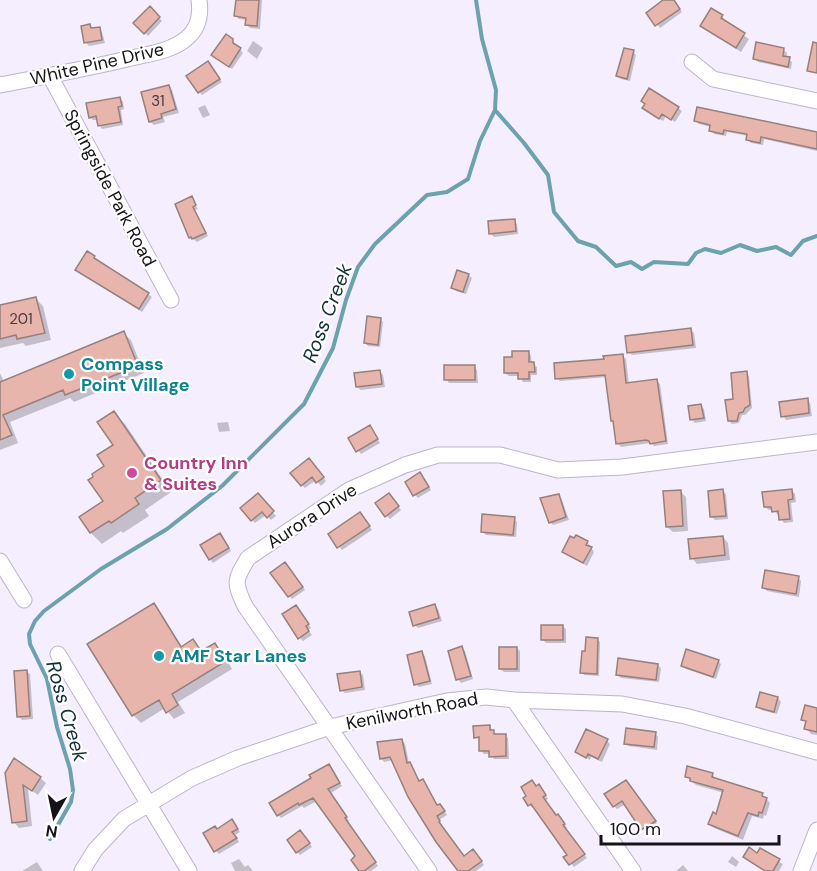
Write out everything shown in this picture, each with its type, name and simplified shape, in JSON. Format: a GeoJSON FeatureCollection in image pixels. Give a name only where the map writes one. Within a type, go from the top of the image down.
{"type":"FeatureCollection","features":[{"type":"Feature","properties":{"kind":"street","name":"White Pine Drive"},"geometry":{"type":"LineString","coordinates":[[0,85],[168,49],[188,37],[196,27],[200,10],[199,0]]}},
{"type":"Feature","properties":{"kind":"street"},"geometry":{"type":"LineString","coordinates":[[692,62],[713,79],[817,101]]}},
{"type":"Feature","properties":{"kind":"street","name":"Springside Park Road"},"geometry":{"type":"LineString","coordinates":[[50,76],[171,300]]}},
{"type":"Feature","properties":{"kind":"street","name":"Aurora Drive"},"geometry":{"type":"LineString","coordinates":[[429,871],[245,606],[236,586],[240,572],[248,558],[349,490],[405,465],[438,455],[500,455],[558,470],[622,467],[817,442]]}},
{"type":"Feature","properties":{"kind":"street"},"geometry":{"type":"LineString","coordinates":[[0,561],[24,600]]}},
{"type":"Feature","properties":{"kind":"street"},"geometry":{"type":"LineString","coordinates":[[58,654],[189,871]]}},
{"type":"Feature","properties":{"kind":"street","name":"Kenilworth Road"},"geometry":{"type":"LineString","coordinates":[[82,871],[95,850],[124,819],[192,778],[238,758],[330,727],[447,701],[486,697],[622,704],[685,716],[817,752]]}},
{"type":"Feature","properties":{"kind":"street"},"geometry":{"type":"LineString","coordinates":[[514,700],[633,871]]}},
{"type":"Feature","properties":{"kind":"street"},"geometry":{"type":"LineString","coordinates":[[801,871],[817,830]]}},
{"type":"Feature","properties":{"kind":"building"},"geometry":{"type":"Polygon","coordinates":[[[236,0],[259,0],[257,26],[245,25],[246,18],[234,16],[236,0]]]}},
{"type":"Feature","properties":{"kind":"building"},"geometry":{"type":"Polygon","coordinates":[[[663,0],[674,0],[680,9],[655,26],[646,13],[663,0]]]}},
{"type":"Feature","properties":{"kind":"building"},"geometry":{"type":"Polygon","coordinates":[[[150,6],[160,17],[144,34],[133,23],[150,6]]]}},
{"type":"Feature","properties":{"kind":"building"},"geometry":{"type":"Polygon","coordinates":[[[711,8],[723,15],[721,18],[745,33],[736,48],[700,26],[711,8]]]}},
{"type":"Feature","properties":{"kind":"building"},"geometry":{"type":"Polygon","coordinates":[[[90,24],[91,28],[100,27],[102,40],[84,43],[81,26],[90,24]]]}},
{"type":"Feature","properties":{"kind":"building"},"geometry":{"type":"Polygon","coordinates":[[[226,34],[233,39],[233,43],[241,48],[229,67],[211,55],[226,34]]]}},
{"type":"Feature","properties":{"kind":"building"},"geometry":{"type":"Polygon","coordinates":[[[756,42],[784,48],[783,56],[790,57],[788,67],[753,59],[756,42]]]}},
{"type":"Feature","properties":{"kind":"building"},"geometry":{"type":"Polygon","coordinates":[[[813,42],[817,43],[817,73],[807,71],[813,42]]]}},
{"type":"Feature","properties":{"kind":"building"},"geometry":{"type":"Polygon","coordinates":[[[624,48],[634,50],[627,79],[616,76],[624,48]]]}},
{"type":"Feature","properties":{"kind":"building"},"geometry":{"type":"Polygon","coordinates":[[[208,61],[220,79],[198,93],[186,76],[208,61]]]}},
{"type":"Feature","properties":{"kind":"building"},"geometry":{"type":"Polygon","coordinates":[[[169,85],[176,109],[161,114],[162,118],[149,122],[141,92],[169,85]]]}},
{"type":"Feature","properties":{"kind":"building"},"geometry":{"type":"Polygon","coordinates":[[[649,88],[679,107],[671,120],[662,114],[659,119],[642,108],[645,104],[641,101],[649,88]]]}},
{"type":"Feature","properties":{"kind":"building"},"geometry":{"type":"Polygon","coordinates":[[[120,97],[122,106],[118,107],[121,122],[98,126],[96,116],[89,118],[86,103],[120,97]]]}},
{"type":"Feature","properties":{"kind":"building"},"geometry":{"type":"Polygon","coordinates":[[[697,107],[817,132],[817,149],[761,137],[760,143],[746,140],[747,134],[724,130],[723,134],[709,131],[710,125],[694,121],[697,107]]]}},
{"type":"Feature","properties":{"kind":"building"},"geometry":{"type":"Polygon","coordinates":[[[192,196],[196,205],[193,207],[206,233],[192,239],[189,238],[175,204],[192,196]]]}},
{"type":"Feature","properties":{"kind":"building"},"geometry":{"type":"Polygon","coordinates":[[[515,219],[516,231],[489,234],[488,221],[515,219]]]}},
{"type":"Feature","properties":{"kind":"building"},"geometry":{"type":"Polygon","coordinates":[[[87,251],[95,256],[94,258],[149,293],[139,309],[75,270],[87,251]]]}},
{"type":"Feature","properties":{"kind":"building"},"geometry":{"type":"Polygon","coordinates":[[[457,270],[469,274],[463,292],[451,288],[457,270]]]}},
{"type":"Feature","properties":{"kind":"building","name":"Compass Point Village"},"geometry":{"type":"Polygon","coordinates":[[[36,297],[45,333],[17,339],[16,335],[0,339],[0,305],[36,297]]]}},
{"type":"Feature","properties":{"kind":"building"},"geometry":{"type":"Polygon","coordinates":[[[367,316],[381,318],[378,345],[364,343],[367,316]]]}},
{"type":"Feature","properties":{"kind":"building"},"geometry":{"type":"Polygon","coordinates":[[[691,328],[693,345],[627,353],[625,336],[691,328]]]}},
{"type":"Feature","properties":{"kind":"building","name":"Compass Point Village"},"geometry":{"type":"Polygon","coordinates":[[[124,331],[138,366],[65,395],[63,390],[3,415],[12,435],[0,440],[0,382],[124,331]]]}},
{"type":"Feature","properties":{"kind":"building"},"geometry":{"type":"Polygon","coordinates":[[[512,351],[529,351],[529,362],[534,362],[535,372],[529,372],[529,379],[518,379],[518,373],[504,373],[504,357],[512,357],[512,351]]]}},
{"type":"Feature","properties":{"kind":"building"},"geometry":{"type":"Polygon","coordinates":[[[623,354],[626,383],[657,379],[666,441],[650,444],[646,440],[616,444],[605,375],[555,379],[554,363],[604,359],[603,356],[623,354]]]}},
{"type":"Feature","properties":{"kind":"building"},"geometry":{"type":"Polygon","coordinates":[[[444,365],[475,365],[475,380],[444,380],[444,365]]]}},
{"type":"Feature","properties":{"kind":"building"},"geometry":{"type":"Polygon","coordinates":[[[380,370],[382,384],[356,387],[354,373],[380,370]]]}},
{"type":"Feature","properties":{"kind":"building"},"geometry":{"type":"Polygon","coordinates":[[[747,371],[750,405],[739,413],[737,421],[728,421],[725,400],[733,399],[731,373],[747,371]]]}},
{"type":"Feature","properties":{"kind":"building"},"geometry":{"type":"Polygon","coordinates":[[[808,398],[809,413],[781,417],[779,402],[808,398]]]}},
{"type":"Feature","properties":{"kind":"building"},"geometry":{"type":"Polygon","coordinates":[[[701,404],[704,418],[690,420],[688,406],[701,404]]]}},
{"type":"Feature","properties":{"kind":"building","name":"Country Inn & Suites"},"geometry":{"type":"Polygon","coordinates":[[[114,411],[161,480],[135,498],[139,504],[111,523],[109,521],[90,533],[79,517],[103,501],[88,480],[93,477],[92,474],[104,466],[97,455],[113,445],[97,422],[114,411]]]}},
{"type":"Feature","properties":{"kind":"building"},"geometry":{"type":"Polygon","coordinates":[[[370,425],[378,439],[356,452],[348,438],[370,425]]]}},
{"type":"Feature","properties":{"kind":"building"},"geometry":{"type":"Polygon","coordinates":[[[309,458],[324,477],[316,483],[312,477],[301,486],[290,473],[309,458]]]}},
{"type":"Feature","properties":{"kind":"building"},"geometry":{"type":"Polygon","coordinates":[[[420,472],[429,487],[413,496],[405,482],[420,472]]]}},
{"type":"Feature","properties":{"kind":"building"},"geometry":{"type":"Polygon","coordinates":[[[723,489],[726,516],[710,517],[708,491],[723,489]]]}},
{"type":"Feature","properties":{"kind":"building"},"geometry":{"type":"Polygon","coordinates":[[[792,489],[793,499],[788,500],[790,519],[779,520],[778,511],[772,512],[771,507],[764,507],[762,492],[792,489]]]}},
{"type":"Feature","properties":{"kind":"building"},"geometry":{"type":"Polygon","coordinates":[[[681,490],[683,526],[666,527],[663,491],[681,490]]]}},
{"type":"Feature","properties":{"kind":"building"},"geometry":{"type":"Polygon","coordinates":[[[258,493],[274,511],[267,518],[262,512],[251,521],[240,508],[258,493]]]}},
{"type":"Feature","properties":{"kind":"building"},"geometry":{"type":"Polygon","coordinates":[[[389,493],[399,506],[385,517],[375,503],[389,493]]]}},
{"type":"Feature","properties":{"kind":"building"},"geometry":{"type":"Polygon","coordinates":[[[559,494],[566,517],[549,523],[540,498],[559,494]]]}},
{"type":"Feature","properties":{"kind":"building"},"geometry":{"type":"Polygon","coordinates":[[[360,512],[370,526],[337,548],[328,534],[360,512]]]}},
{"type":"Feature","properties":{"kind":"building"},"geometry":{"type":"Polygon","coordinates":[[[482,514],[515,517],[513,535],[481,532],[482,514]]]}},
{"type":"Feature","properties":{"kind":"building"},"geometry":{"type":"Polygon","coordinates":[[[220,533],[229,548],[209,560],[200,545],[220,533]]]}},
{"type":"Feature","properties":{"kind":"building"},"geometry":{"type":"Polygon","coordinates":[[[576,535],[588,541],[586,545],[592,547],[583,563],[562,552],[570,536],[574,538],[576,535]]]}},
{"type":"Feature","properties":{"kind":"building"},"geometry":{"type":"Polygon","coordinates":[[[723,536],[725,555],[690,559],[688,539],[723,536]]]}},
{"type":"Feature","properties":{"kind":"building"},"geometry":{"type":"Polygon","coordinates":[[[285,562],[303,587],[288,597],[270,573],[285,562]]]}},
{"type":"Feature","properties":{"kind":"building"},"geometry":{"type":"Polygon","coordinates":[[[765,570],[799,576],[796,594],[762,588],[765,570]]]}},
{"type":"Feature","properties":{"kind":"building","name":"AMF Star Lanes"},"geometry":{"type":"Polygon","coordinates":[[[154,603],[181,647],[193,639],[201,651],[215,643],[226,661],[172,694],[178,705],[166,713],[159,700],[132,716],[87,644],[154,603]]]}},
{"type":"Feature","properties":{"kind":"building"},"geometry":{"type":"Polygon","coordinates":[[[435,604],[439,618],[413,626],[409,612],[435,604]]]}},
{"type":"Feature","properties":{"kind":"building"},"geometry":{"type":"Polygon","coordinates":[[[296,605],[309,624],[306,626],[309,631],[298,639],[282,614],[296,605]]]}},
{"type":"Feature","properties":{"kind":"building"},"geometry":{"type":"Polygon","coordinates":[[[541,625],[563,625],[563,640],[541,640],[541,625]]]}},
{"type":"Feature","properties":{"kind":"building"},"geometry":{"type":"Polygon","coordinates":[[[586,637],[598,638],[597,674],[580,673],[586,637]]]}},
{"type":"Feature","properties":{"kind":"building"},"geometry":{"type":"Polygon","coordinates":[[[462,646],[471,676],[456,680],[448,651],[462,646]]]}},
{"type":"Feature","properties":{"kind":"building"},"geometry":{"type":"Polygon","coordinates":[[[499,647],[517,647],[517,669],[499,669],[499,647]]]}},
{"type":"Feature","properties":{"kind":"building"},"geometry":{"type":"Polygon","coordinates":[[[686,649],[719,660],[713,677],[681,666],[686,649]]]}},
{"type":"Feature","properties":{"kind":"building"},"geometry":{"type":"Polygon","coordinates":[[[422,651],[430,681],[414,685],[407,655],[422,651]]]}},
{"type":"Feature","properties":{"kind":"building"},"geometry":{"type":"Polygon","coordinates":[[[618,658],[658,664],[656,680],[616,675],[618,658]]]}},
{"type":"Feature","properties":{"kind":"building"},"geometry":{"type":"Polygon","coordinates":[[[27,670],[30,716],[17,717],[14,671],[27,670]]]}},
{"type":"Feature","properties":{"kind":"building"},"geometry":{"type":"Polygon","coordinates":[[[360,671],[362,687],[340,691],[337,674],[360,671]]]}},
{"type":"Feature","properties":{"kind":"building"},"geometry":{"type":"Polygon","coordinates":[[[760,692],[778,697],[774,712],[756,707],[760,692]]]}},
{"type":"Feature","properties":{"kind":"building"},"geometry":{"type":"Polygon","coordinates":[[[805,705],[817,708],[817,732],[804,729],[806,721],[801,720],[805,705]]]}},
{"type":"Feature","properties":{"kind":"building"},"geometry":{"type":"Polygon","coordinates":[[[490,725],[490,730],[494,730],[494,734],[506,734],[506,756],[489,757],[489,751],[479,751],[479,737],[474,738],[473,726],[490,725]]]}},
{"type":"Feature","properties":{"kind":"building"},"geometry":{"type":"Polygon","coordinates":[[[626,728],[656,732],[654,747],[624,744],[626,728]]]}},
{"type":"Feature","properties":{"kind":"building"},"geometry":{"type":"Polygon","coordinates":[[[586,729],[608,739],[598,759],[588,754],[586,758],[575,752],[586,729]]]}},
{"type":"Feature","properties":{"kind":"building"},"geometry":{"type":"Polygon","coordinates":[[[402,739],[407,763],[410,762],[419,781],[423,779],[437,805],[440,804],[445,811],[437,816],[439,822],[464,856],[473,849],[482,861],[468,871],[458,871],[436,842],[408,797],[390,757],[380,759],[377,742],[402,739]]]}},
{"type":"Feature","properties":{"kind":"building"},"geometry":{"type":"Polygon","coordinates":[[[14,758],[41,777],[32,791],[23,785],[27,821],[12,823],[5,773],[14,758]]]}},
{"type":"Feature","properties":{"kind":"building"},"geometry":{"type":"Polygon","coordinates":[[[329,764],[340,783],[328,789],[376,862],[364,871],[359,871],[351,860],[355,856],[313,798],[299,805],[298,803],[277,816],[269,803],[311,778],[309,775],[329,764]]]}},
{"type":"Feature","properties":{"kind":"building"},"geometry":{"type":"Polygon","coordinates":[[[687,766],[713,773],[712,777],[763,793],[762,796],[767,798],[762,813],[759,812],[758,816],[748,813],[738,836],[708,824],[713,812],[716,814],[723,790],[690,781],[690,778],[685,777],[687,766]]]}},
{"type":"Feature","properties":{"kind":"building"},"geometry":{"type":"Polygon","coordinates":[[[532,780],[536,786],[539,784],[546,795],[543,797],[556,815],[558,814],[565,824],[563,825],[585,854],[569,865],[563,857],[567,855],[531,804],[528,806],[523,798],[526,796],[521,787],[532,780]]]}},
{"type":"Feature","properties":{"kind":"building"},"geometry":{"type":"Polygon","coordinates":[[[626,780],[656,821],[641,830],[622,801],[613,807],[604,794],[626,780]]]}},
{"type":"Feature","properties":{"kind":"building"},"geometry":{"type":"Polygon","coordinates":[[[232,819],[238,829],[232,832],[237,838],[214,852],[203,833],[215,826],[217,829],[232,819]]]}},
{"type":"Feature","properties":{"kind":"building"},"geometry":{"type":"Polygon","coordinates":[[[300,830],[310,843],[296,853],[287,840],[300,830]]]}},
{"type":"Feature","properties":{"kind":"building"},"geometry":{"type":"Polygon","coordinates":[[[749,847],[757,853],[760,848],[780,859],[773,871],[765,871],[743,857],[749,847]]]}},
{"type":"Feature","properties":{"kind":"waterway","name":"Ross Creek"},"geometry":{"type":"LineString","coordinates":[[50,839],[71,802],[73,790],[70,769],[57,727],[47,679],[30,644],[29,634],[35,621],[44,611],[101,569],[167,529],[222,486],[304,404],[333,348],[358,267],[375,244],[427,195],[447,192],[468,179],[480,141],[495,110],[496,90],[482,39],[476,0]]}},
{"type":"Feature","properties":{"kind":"waterway"},"geometry":{"type":"LineString","coordinates":[[495,110],[548,175],[554,212],[578,241],[596,247],[616,266],[631,262],[642,269],[654,262],[688,264],[696,253],[705,249],[721,253],[740,245],[757,251],[776,247],[791,255],[803,241],[817,236]]}},
{"type":"Feature","properties":{"kind":"place","name":"Compass Point Village"},"geometry":{"type":"Point","coordinates":[69,374]}},
{"type":"Feature","properties":{"kind":"place","name":"Country Inn & Suites"},"geometry":{"type":"Point","coordinates":[132,473]}},
{"type":"Feature","properties":{"kind":"place","name":"AMF Star Lanes"},"geometry":{"type":"Point","coordinates":[159,656]}}]}
